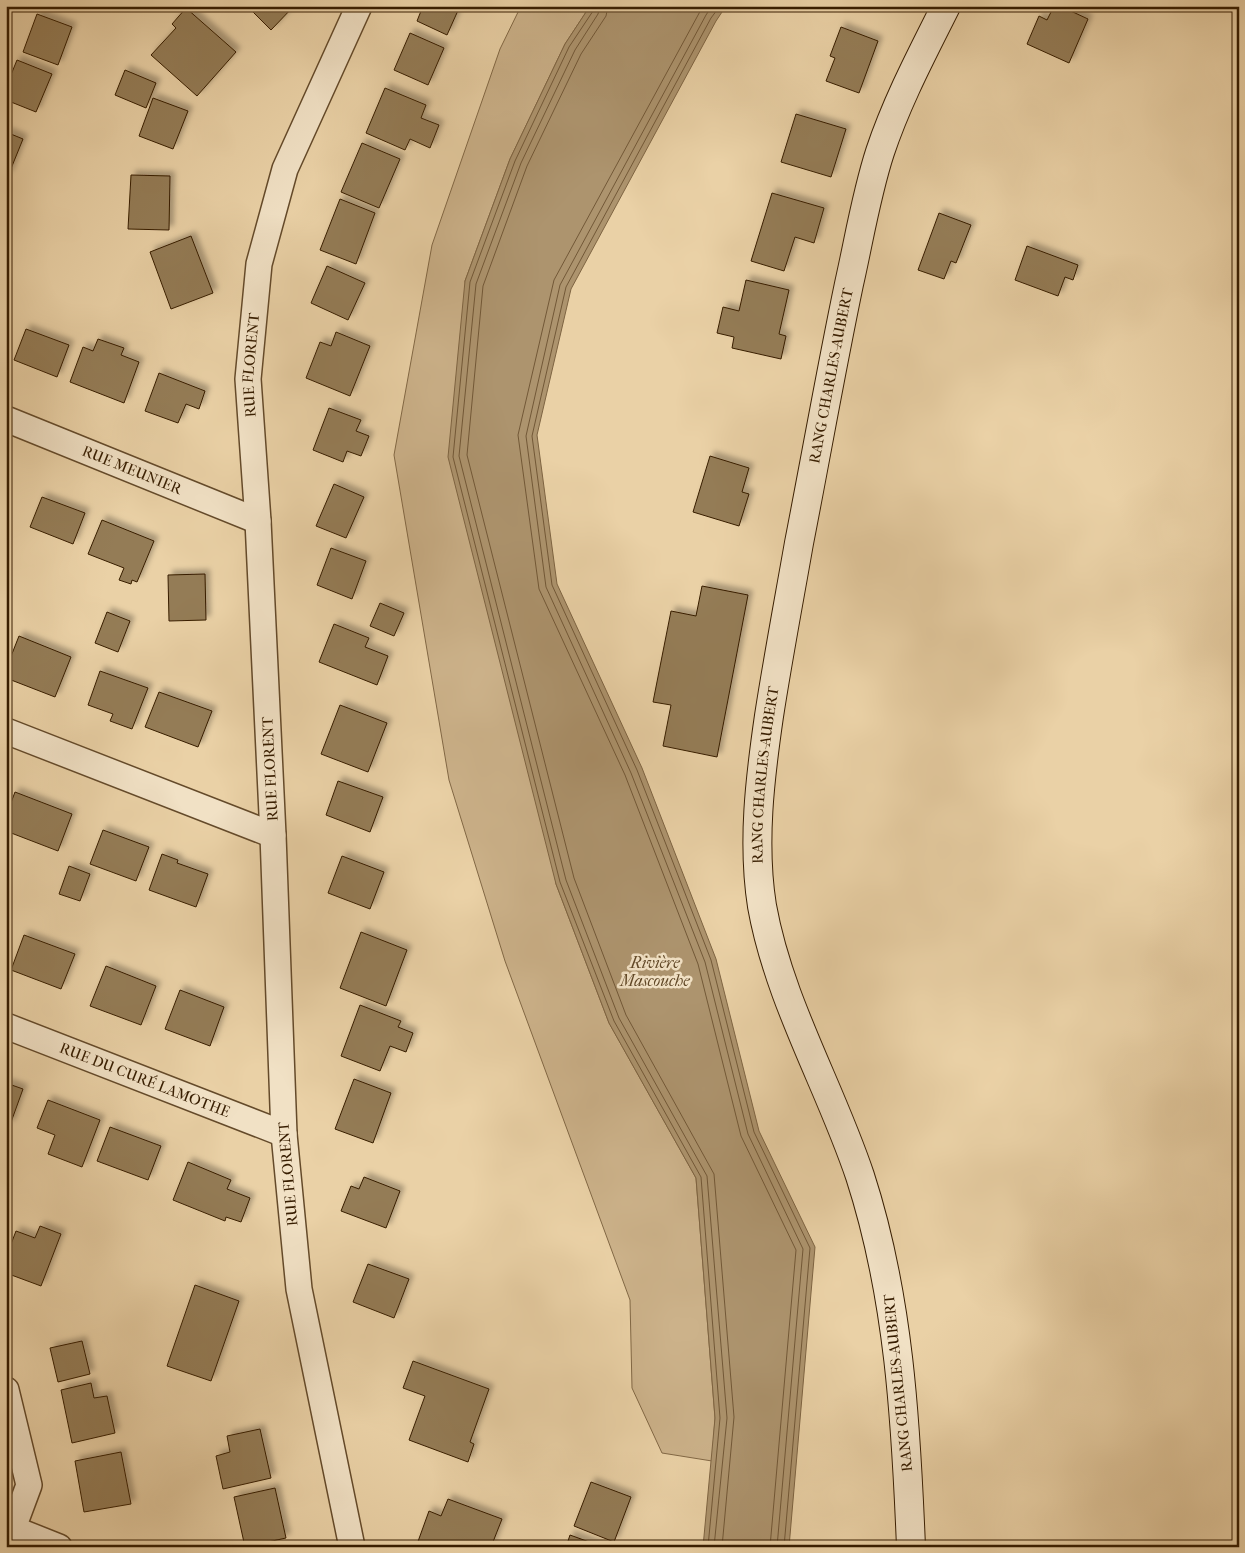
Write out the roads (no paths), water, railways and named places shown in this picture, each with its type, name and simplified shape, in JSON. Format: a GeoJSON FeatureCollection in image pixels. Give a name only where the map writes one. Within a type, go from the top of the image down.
{"type":"FeatureCollection","features":[{"type":"Feature","properties":{"kind":"street","name":"RUE FLORENT"},"geometry":{"type":"LineString","coordinates":[[352,1547],[299,1289],[284,1134],[273,835],[258,521],[248,379],[259,264],[285,169],[358,6]]}},
{"type":"Feature","properties":{"kind":"street","name":"RANG CHARLES-AUBERT"},"geometry":{"type":"LineString","coordinates":[[911,1547],[900,1375],[896,1335],[884,1265],[868,1201],[848,1140],[798,1023],[776,961],[762,904],[759,884],[757,836],[760,789],[779,654],[816,453],[864,214],[876,166],[888,130],[912,74],[946,6]]}},
{"type":"Feature","properties":{"kind":"street","name":"RUE MEUNIER"},"geometry":{"type":"LineString","coordinates":[[6,419],[258,521]]}},
{"type":"Feature","properties":{"kind":"street"},"geometry":{"type":"LineString","coordinates":[[6,731],[273,835]]}},
{"type":"Feature","properties":{"kind":"street","name":"RUE DU CURÉ LAMOTHE"},"geometry":{"type":"LineString","coordinates":[[6,1026],[284,1134]]}},
{"type":"Feature","properties":{"kind":"street"},"geometry":{"type":"LineString","coordinates":[[6,1390],[29,1485],[10,1527],[59,1547]]}},
{"type":"Feature","properties":{"kind":"water","name":"Rivière Mascouche"},"geometry":{"type":"Polygon","coordinates":[[[590,6],[726,6],[716,21],[571,289],[537,435],[557,584],[642,768],[716,959],[759,1131],[815,1247],[789,1547],[703,1547],[715,1418],[696,1178],[609,1023],[556,884],[448,457],[465,281],[510,159],[565,44],[590,6]]]}}]}
